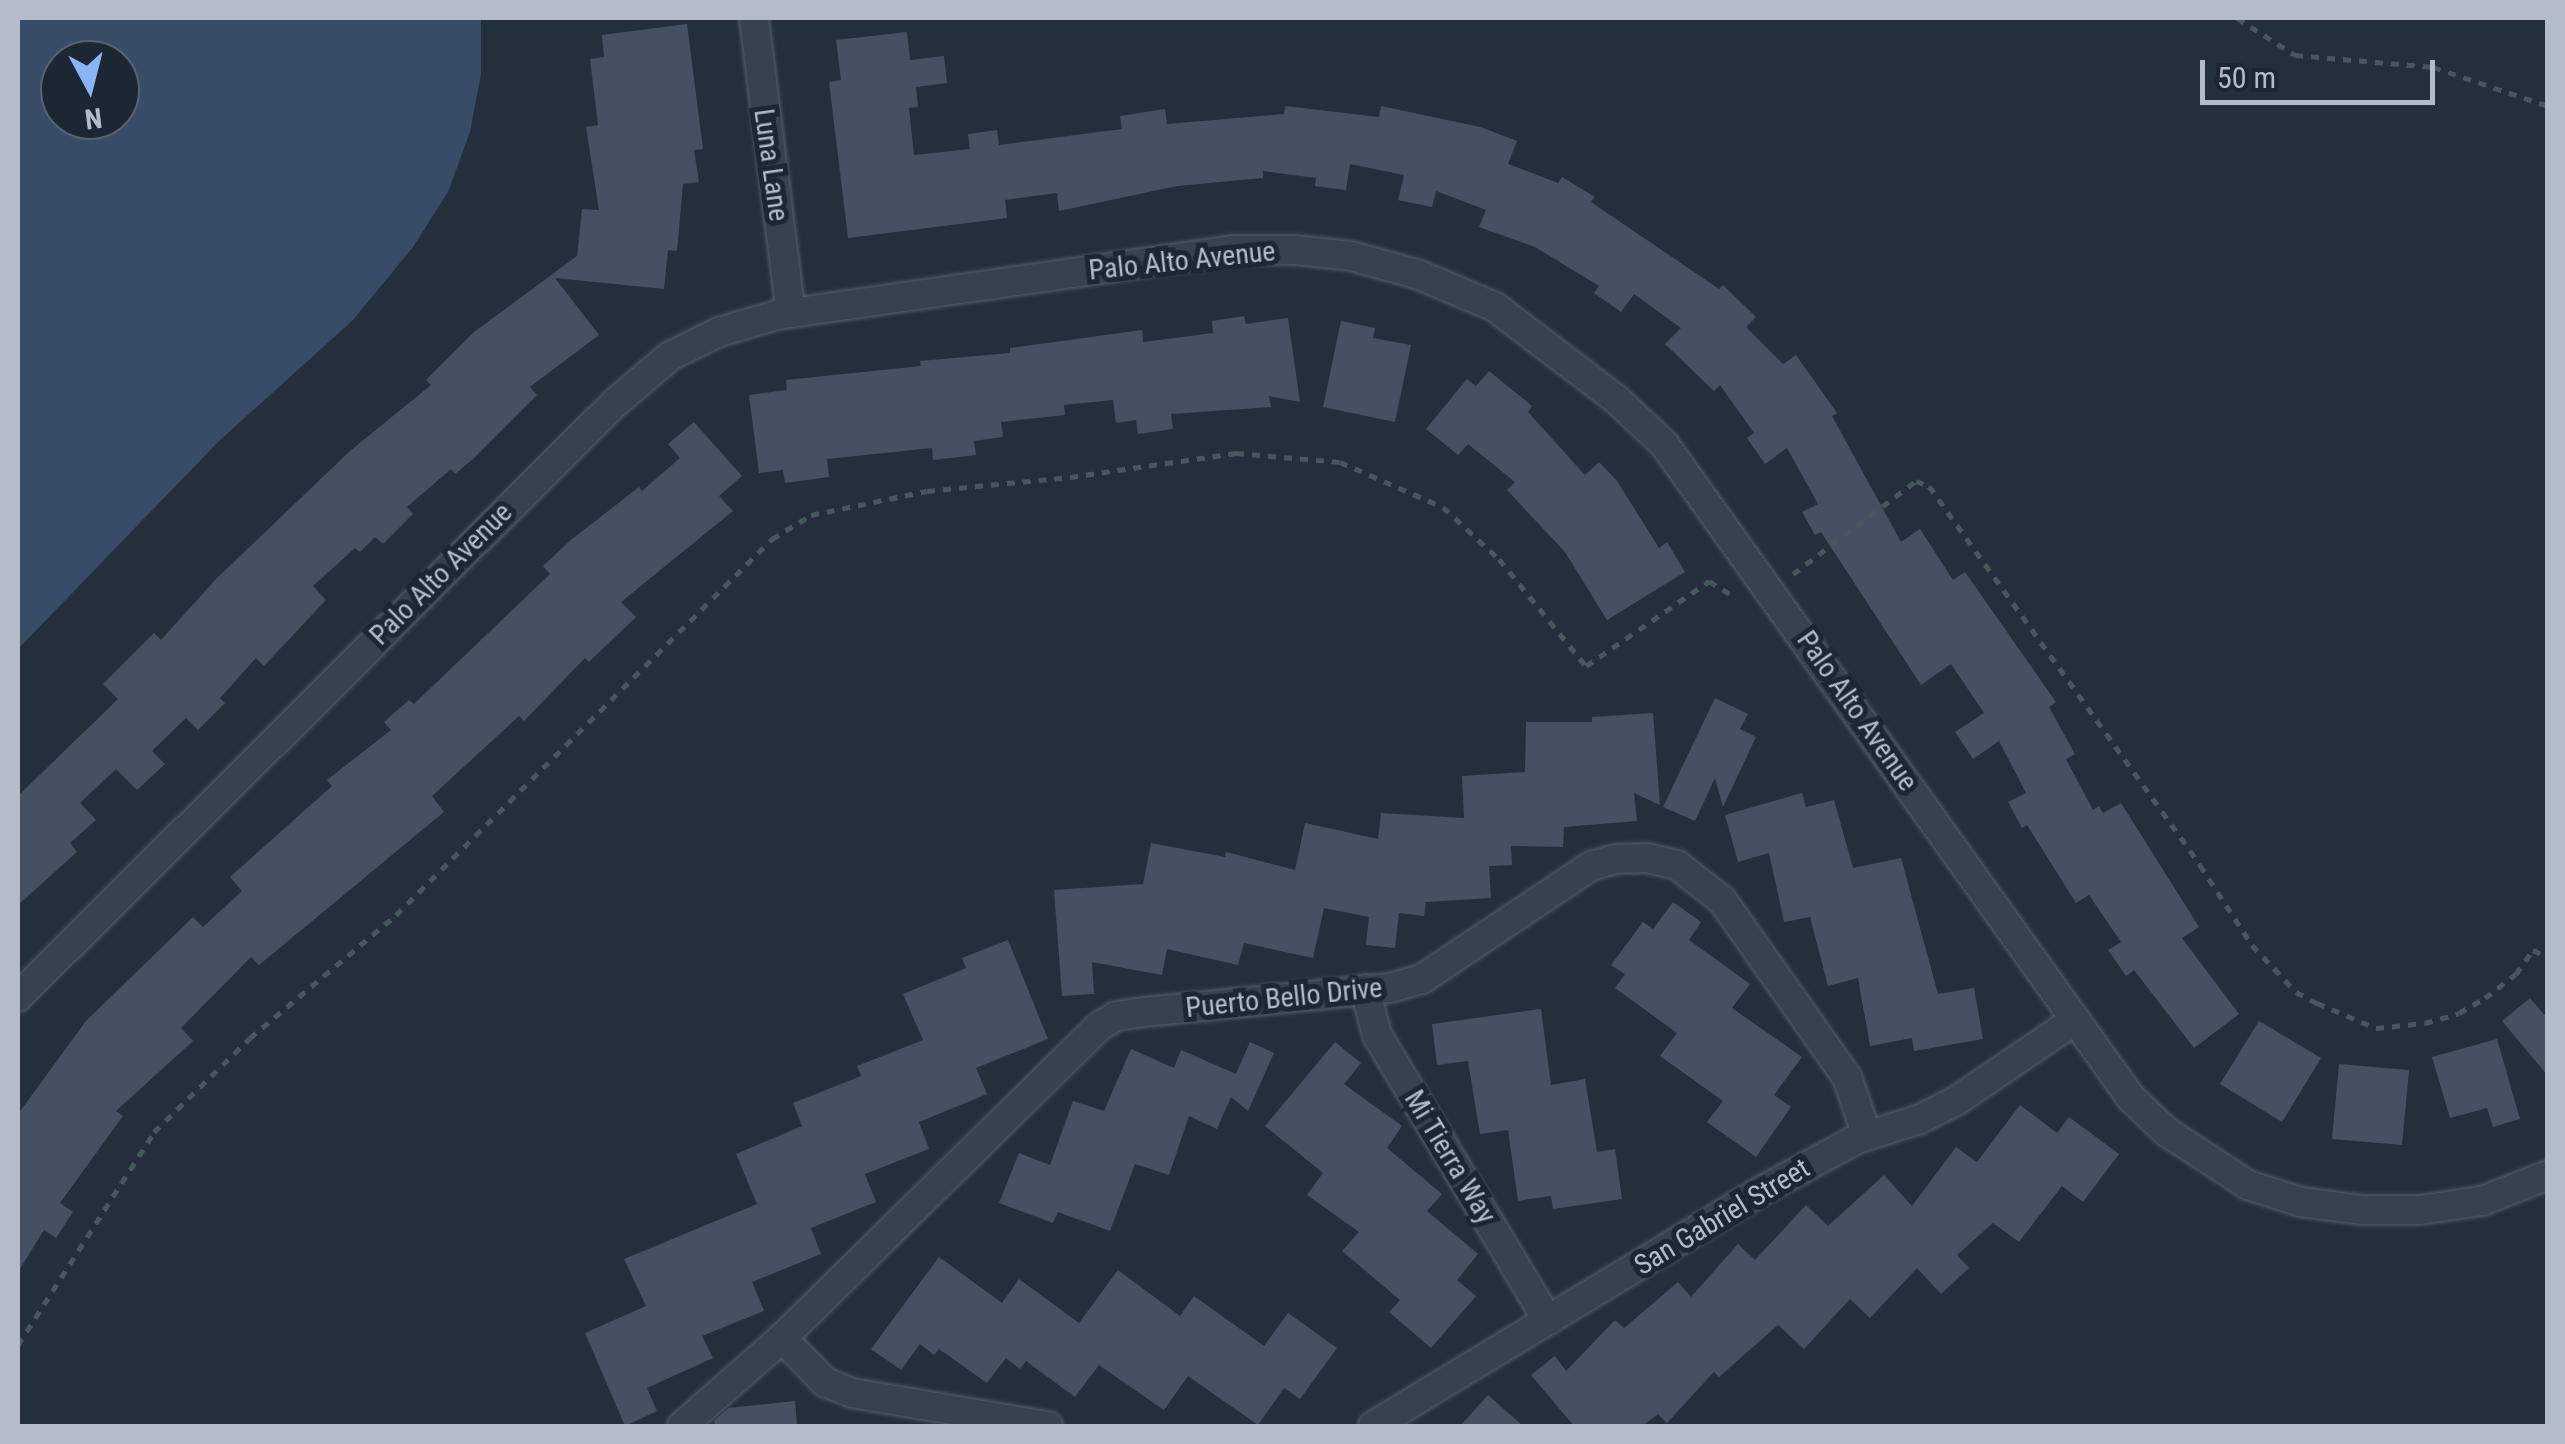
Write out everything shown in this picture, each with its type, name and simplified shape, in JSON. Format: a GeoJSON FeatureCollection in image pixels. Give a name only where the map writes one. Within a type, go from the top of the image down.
{"type":"FeatureCollection","features":[{"type":"Feature","properties":{"kind":"street","name":"Luna Lane"},"geometry":{"type":"LineString","coordinates":[[754,18],[753,40],[791,313]]}},
{"type":"Feature","properties":{"kind":"street","name":"Palo Alto Avenue"},"geometry":{"type":"LineString","coordinates":[[18,997],[614,403],[670,356],[718,332],[791,313],[1231,250],[1296,250],[1352,256],[1416,274],[1495,307],[1617,400],[1664,444],[2131,1098],[2168,1132],[2248,1185],[2316,1204],[2363,1210],[2419,1210],[2482,1201],[2548,1175]]}},
{"type":"Feature","properties":{"kind":"street","name":"Puerto Bello Drive"},"geometry":{"type":"LineString","coordinates":[[682,1426],[782,1338],[1098,1027],[1116,1016],[1422,980],[1590,866],[1647,858],[1678,866],[1722,900],[1846,1078],[1867,1136]]}},
{"type":"Feature","properties":{"kind":"street","name":"Mi Tierra Way"},"geometry":{"type":"LineString","coordinates":[[1364,989],[1377,1035],[1548,1321]]}},
{"type":"Feature","properties":{"kind":"street","name":"San Gabriel Street"},"geometry":{"type":"LineString","coordinates":[[1373,1426],[1763,1190],[1867,1136],[1920,1119],[1956,1101],[2075,1020]]}},
{"type":"Feature","properties":{"kind":"street"},"geometry":{"type":"LineString","coordinates":[[782,1338],[825,1382],[852,1393],[1048,1426]]}},
{"type":"Feature","properties":{"kind":"path"},"geometry":{"type":"LineString","coordinates":[[2237,18],[2295,55],[2433,67],[2548,106]]}},
{"type":"Feature","properties":{"kind":"path"},"geometry":{"type":"LineString","coordinates":[[18,1345],[154,1132],[250,1038],[396,914],[772,540],[811,515],[927,491],[1254,454],[1340,462],[1444,507],[1498,559],[1586,666],[1709,581],[1744,602],[1772,591],[1916,480],[1930,486],[2200,865],[2252,945],[2296,992],[2376,1028],[2426,1022],[2459,1013],[2485,998],[2516,974],[2533,950],[2548,957]]}},
{"type":"Feature","properties":{"kind":"water"},"geometry":{"type":"Polygon","coordinates":[[[18,18],[481,18],[481,74],[470,132],[448,192],[413,247],[353,320],[219,441],[18,649],[18,18]]]}},
{"type":"Feature","properties":{"kind":"building"},"geometry":{"type":"Polygon","coordinates":[[[687,24],[703,149],[694,150],[699,182],[683,184],[677,251],[668,250],[664,289],[555,278],[599,335],[530,387],[537,395],[473,459],[455,474],[451,469],[407,507],[413,514],[383,544],[375,537],[360,552],[355,548],[313,586],[326,600],[264,666],[256,658],[220,698],[225,703],[198,730],[186,718],[152,751],[165,764],[137,790],[116,769],[80,803],[96,820],[70,843],[77,852],[18,905],[18,796],[118,699],[103,684],[154,633],[161,640],[216,579],[350,451],[431,385],[426,380],[474,332],[577,256],[582,209],[599,210],[586,127],[598,125],[590,59],[604,57],[602,35],[687,24]]]}},
{"type":"Feature","properties":{"kind":"building"},"geometry":{"type":"Polygon","coordinates":[[[907,32],[910,60],[944,56],[947,83],[916,87],[918,107],[909,108],[914,155],[970,149],[968,134],[997,130],[999,145],[1122,129],[1120,116],[1165,109],[1167,124],[1284,114],[1285,106],[1379,117],[1381,106],[1480,127],[1517,141],[1508,164],[1558,183],[1562,177],[1595,197],[1591,202],[1719,289],[1723,285],[1756,317],[1746,327],[1783,364],[1796,355],[1837,413],[1832,416],[1901,542],[1920,529],[1953,580],[1965,572],[2056,702],[2049,707],[2075,754],[2066,759],[2093,810],[2099,806],[2103,813],[2121,803],[2199,927],[2182,938],[2239,1014],[2194,1048],[2134,970],[2126,976],[2108,950],[2121,942],[2089,895],[2076,903],[2027,825],[2022,828],[2008,802],[2026,793],[1999,741],[1973,759],[1955,732],[1984,713],[1951,664],[1921,685],[1821,532],[1815,535],[1802,512],[1818,504],[1787,448],[1765,464],[1747,438],[1754,433],[1720,385],[1714,391],[1665,344],[1681,328],[1634,294],[1621,312],[1594,293],[1599,286],[1535,247],[1479,227],[1486,210],[1436,191],[1432,207],[1398,200],[1404,175],[1350,164],[1346,190],[1315,186],[1316,178],[1263,171],[1263,178],[1177,186],[1059,211],[1057,193],[1005,200],[1007,218],[848,238],[829,82],[841,80],[836,40],[907,32]]]}},
{"type":"Feature","properties":{"kind":"building"},"geometry":{"type":"Polygon","coordinates":[[[1244,316],[1246,324],[1288,318],[1300,402],[1269,396],[1271,407],[1171,414],[1173,429],[1138,434],[1136,420],[1116,423],[1113,400],[1064,405],[1065,415],[1001,422],[1003,437],[974,441],[976,455],[933,460],[932,448],[827,459],[829,477],[785,483],[783,470],[759,473],[749,395],[787,390],[786,380],[921,366],[920,361],[1010,353],[1010,348],[1142,330],[1143,342],[1213,333],[1212,321],[1244,316]]]}},
{"type":"Feature","properties":{"kind":"building"},"geometry":{"type":"Polygon","coordinates":[[[1341,321],[1375,328],[1373,338],[1411,345],[1395,422],[1323,407],[1341,321]]]}},
{"type":"Feature","properties":{"kind":"building"},"geometry":{"type":"Polygon","coordinates":[[[1489,371],[1532,406],[1528,412],[1585,475],[1599,462],[1617,481],[1659,548],[1667,542],[1685,572],[1607,620],[1565,552],[1507,490],[1515,482],[1468,444],[1458,455],[1426,429],[1467,379],[1476,386],[1489,371]]]}},
{"type":"Feature","properties":{"kind":"building"},"geometry":{"type":"Polygon","coordinates":[[[694,422],[742,476],[719,496],[733,511],[621,602],[636,617],[589,662],[585,658],[524,721],[519,716],[432,796],[444,812],[259,965],[251,957],[181,1028],[193,1041],[116,1111],[123,1116],[60,1203],[73,1212],[56,1238],[44,1230],[18,1272],[18,1114],[86,1021],[193,917],[203,927],[242,891],[230,877],[332,786],[327,780],[391,730],[384,722],[409,700],[414,704],[550,574],[543,566],[571,540],[639,487],[642,491],[680,458],[668,444],[694,422]]]}},
{"type":"Feature","properties":{"kind":"building"},"geometry":{"type":"Polygon","coordinates":[[[1715,698],[1748,714],[1740,729],[1756,737],[1723,807],[1715,778],[1695,821],[1663,807],[1715,698]]]}},
{"type":"Feature","properties":{"kind":"building"},"geometry":{"type":"Polygon","coordinates":[[[1653,713],[1660,805],[1634,793],[1637,821],[1564,827],[1563,847],[1511,846],[1512,865],[1489,866],[1491,898],[1426,902],[1424,916],[1399,913],[1395,948],[1366,945],[1369,917],[1324,908],[1313,958],[1244,943],[1238,965],[1167,949],[1162,975],[1092,962],[1094,994],[1062,996],[1054,890],[1143,884],[1151,843],[1225,857],[1226,852],[1295,870],[1305,823],[1378,839],[1381,813],[1464,818],[1462,776],[1525,772],[1526,722],[1592,722],[1592,717],[1653,713]]]}},
{"type":"Feature","properties":{"kind":"building"},"geometry":{"type":"Polygon","coordinates":[[[1802,793],[1806,807],[1834,800],[1853,868],[1901,858],[1938,994],[1974,988],[1983,1039],[1914,1051],[1912,1038],[1870,1046],[1858,978],[1828,986],[1810,917],[1784,922],[1769,853],[1738,862],[1725,815],[1802,793]]]}},
{"type":"Feature","properties":{"kind":"building"},"geometry":{"type":"Polygon","coordinates":[[[1673,902],[1701,922],[1689,940],[1750,984],[1732,1008],[1802,1057],[1774,1095],[1791,1107],[1756,1157],[1707,1122],[1723,1101],[1660,1056],[1677,1033],[1615,988],[1625,974],[1611,965],[1643,922],[1653,929],[1673,902]]]}},
{"type":"Feature","properties":{"kind":"building"},"geometry":{"type":"Polygon","coordinates":[[[1008,940],[1048,1039],[976,1068],[987,1094],[919,1122],[929,1149],[865,1174],[876,1202],[811,1228],[821,1254],[752,1282],[764,1311],[702,1336],[713,1358],[647,1388],[657,1411],[625,1426],[585,1333],[646,1306],[624,1259],[757,1204],[736,1154],[802,1126],[793,1103],[861,1076],[857,1066],[923,1040],[903,994],[966,968],[962,958],[1008,940]]]}},
{"type":"Feature","properties":{"kind":"building"},"geometry":{"type":"Polygon","coordinates":[[[2530,998],[2548,1019],[2548,1076],[2502,1021],[2530,998]]]}},
{"type":"Feature","properties":{"kind":"building"},"geometry":{"type":"Polygon","coordinates":[[[1541,1009],[1551,1085],[1585,1079],[1597,1152],[1615,1149],[1622,1199],[1553,1209],[1551,1196],[1518,1201],[1508,1130],[1480,1134],[1468,1061],[1437,1065],[1432,1024],[1541,1009]]]}},
{"type":"Feature","properties":{"kind":"building"},"geometry":{"type":"Polygon","coordinates":[[[2259,1021],[2321,1058],[2282,1122],[2220,1084],[2259,1021]]]}},
{"type":"Feature","properties":{"kind":"building"},"geometry":{"type":"Polygon","coordinates":[[[2497,1039],[2520,1119],[2493,1127],[2487,1108],[2450,1118],[2432,1057],[2497,1039]]]}},
{"type":"Feature","properties":{"kind":"building"},"geometry":{"type":"Polygon","coordinates":[[[1250,1042],[1274,1053],[1248,1111],[1231,1097],[1217,1129],[1189,1116],[1169,1175],[1135,1164],[1110,1231],[1058,1212],[1053,1223],[999,1203],[1019,1153],[1050,1165],[1073,1101],[1104,1111],[1131,1049],[1174,1068],[1181,1050],[1236,1074],[1250,1042]]]}},
{"type":"Feature","properties":{"kind":"building"},"geometry":{"type":"Polygon","coordinates":[[[1335,1042],[1361,1063],[1344,1084],[1402,1126],[1387,1148],[1442,1194],[1427,1211],[1478,1254],[1457,1280],[1476,1296],[1431,1348],[1389,1312],[1400,1300],[1342,1251],[1359,1232],[1307,1195],[1323,1173],[1265,1126],[1335,1042]]]}},
{"type":"Feature","properties":{"kind":"building"},"geometry":{"type":"Polygon","coordinates":[[[2339,1064],[2409,1070],[2402,1145],[2332,1139],[2339,1064]]]}},
{"type":"Feature","properties":{"kind":"building"},"geometry":{"type":"Polygon","coordinates":[[[2020,1105],[2057,1133],[2069,1117],[2119,1154],[2083,1202],[2062,1186],[2019,1242],[1993,1223],[1957,1255],[1969,1268],[1941,1294],[1917,1268],[1870,1318],[1850,1299],[1804,1349],[1778,1325],[1719,1377],[1714,1372],[1667,1423],[1658,1414],[1642,1426],[1574,1426],[1531,1375],[1555,1356],[1566,1371],[1615,1320],[1624,1328],[1678,1282],[1691,1297],[1738,1244],[1755,1260],[1806,1205],[1828,1226],[1884,1175],[1912,1206],[1956,1147],[1977,1162],[2020,1105]]]}},
{"type":"Feature","properties":{"kind":"building"},"geometry":{"type":"Polygon","coordinates":[[[939,1257],[1002,1303],[1019,1279],[1079,1323],[1118,1270],[1180,1316],[1194,1296],[1264,1346],[1288,1313],[1337,1348],[1300,1399],[1284,1388],[1258,1425],[1188,1376],[1164,1410],[1099,1365],[1075,1397],[1026,1361],[1020,1369],[1006,1358],[987,1383],[939,1349],[934,1355],[920,1344],[901,1370],[871,1349],[939,1257]]]}},
{"type":"Feature","properties":{"kind":"building"},"geometry":{"type":"Polygon","coordinates":[[[1488,1395],[1523,1426],[1460,1426],[1488,1395]]]}},
{"type":"Feature","properties":{"kind":"building"},"geometry":{"type":"Polygon","coordinates":[[[795,1401],[797,1426],[715,1426],[714,1421],[729,1408],[795,1401]]]}}]}
